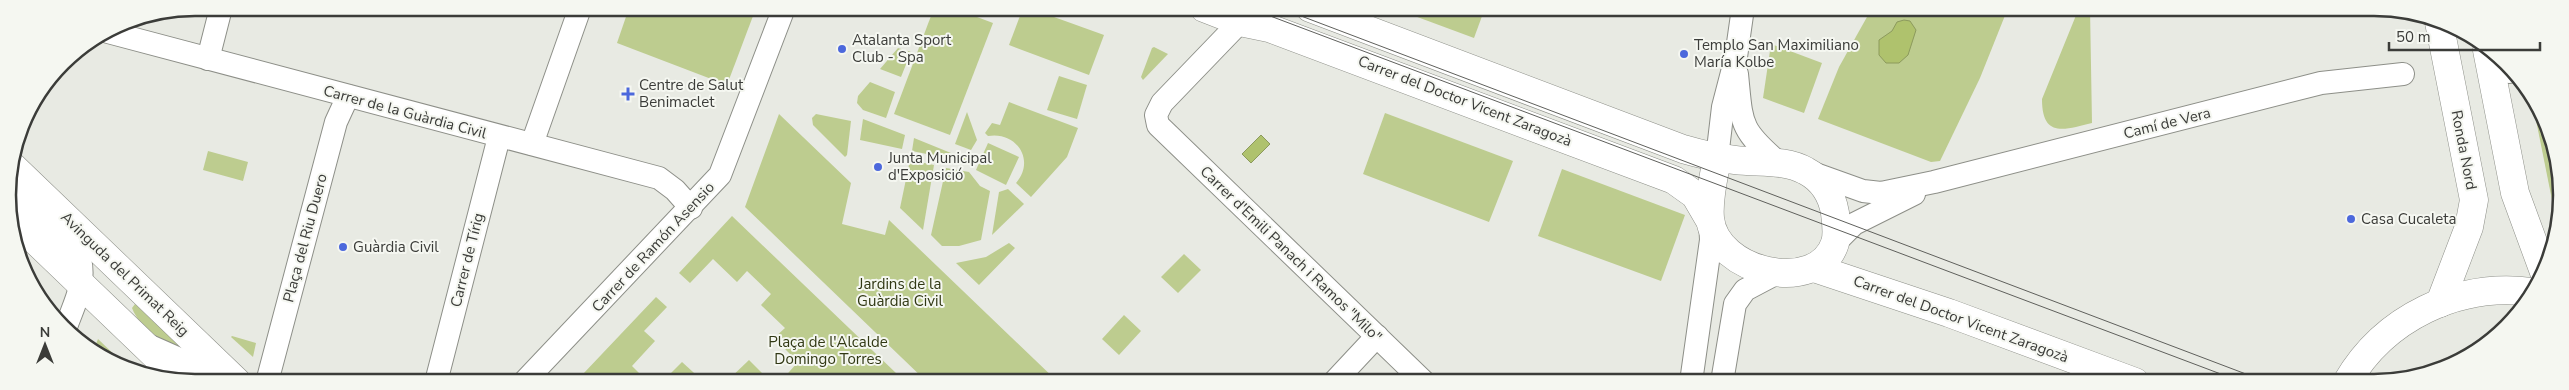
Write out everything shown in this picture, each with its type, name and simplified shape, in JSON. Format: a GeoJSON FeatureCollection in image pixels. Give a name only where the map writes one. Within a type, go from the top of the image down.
{"type":"FeatureCollection","features":[{"type":"Feature","properties":{"kind":"street"},"geometry":{"type":"LineString","coordinates":[[208,59],[219,16]]}},
{"type":"Feature","properties":{"kind":"street"},"geometry":{"type":"LineString","coordinates":[[532,144],[577,16]]}},
{"type":"Feature","properties":{"kind":"street","name":"Carrer de Ramón Asensio"},"geometry":{"type":"LineString","coordinates":[[532,374],[691,208],[720,175],[781,16]]}},
{"type":"Feature","properties":{"kind":"street","name":"Carrer del Doctor Vicent Zaragozà"},"geometry":{"type":"LineString","coordinates":[[1225,16],[1240,22],[1269,28],[1674,180],[1695,194],[1710,219]]}},
{"type":"Feature","properties":{"kind":"street"},"geometry":{"type":"LineString","coordinates":[[1331,16],[1683,149],[1717,158],[1779,163],[1807,171],[1826,188],[1834,204],[1835,243],[1829,255],[1814,268],[1779,272],[1750,266],[1731,257],[1718,241],[1710,219]]}},
{"type":"Feature","properties":{"kind":"street"},"geometry":{"type":"LineString","coordinates":[[1692,374],[1711,240],[1710,219],[1723,108],[1736,57],[1742,16]]}},
{"type":"Feature","properties":{"kind":"street","name":"Carrer d'Emili Panach i Ramos \"Milo\""},"geometry":{"type":"LineString","coordinates":[[1240,22],[1162,103],[1156,115],[1158,125],[1416,374]]}},
{"type":"Feature","properties":{"kind":"street","name":"Ronda Nord"},"geometry":{"type":"LineString","coordinates":[[2440,29],[2474,200],[2469,227],[2440,303]]}},
{"type":"Feature","properties":{"kind":"street","name":"Carrer de la Guàrdia Civil"},"geometry":{"type":"LineString","coordinates":[[117,34],[498,137],[532,144],[659,178],[675,190],[691,208]]}},
{"type":"Feature","properties":{"kind":"street"},"geometry":{"type":"LineString","coordinates":[[1736,57],[1741,118],[1756,143],[1779,163]]}},
{"type":"Feature","properties":{"kind":"street"},"geometry":{"type":"LineString","coordinates":[[2489,58],[2515,193],[2540,261]]}},
{"type":"Feature","properties":{"kind":"street"},"geometry":{"type":"LineString","coordinates":[[2500,113],[2504,72]]}},
{"type":"Feature","properties":{"kind":"street","name":"Camí de Vera"},"geometry":{"type":"LineString","coordinates":[[1807,171],[1863,191],[1881,193],[1934,182],[2321,83],[2403,74]]}},
{"type":"Feature","properties":{"kind":"street","name":"Plaça del Riu Duero"},"geometry":{"type":"LineString","coordinates":[[268,374],[336,122],[348,96]]}},
{"type":"Feature","properties":{"kind":"street","name":"Carrer de Tírig"},"geometry":{"type":"LineString","coordinates":[[438,374],[498,137]]}},
{"type":"Feature","properties":{"kind":"street","name":"Avinguda del Primat Reig"},"geometry":{"type":"LineString","coordinates":[[18,172],[229,374]]}},
{"type":"Feature","properties":{"kind":"street","name":"Camí de Vera"},"geometry":{"type":"LineString","coordinates":[[1835,243],[1854,224],[1934,182]]}},
{"type":"Feature","properties":{"kind":"street","name":"Avinguda del Primat Reig"},"geometry":{"type":"LineString","coordinates":[[16,196],[80,259],[83,271],[82,286]]}},
{"type":"Feature","properties":{"kind":"street","name":"Avinguda del Primat Reig"},"geometry":{"type":"LineString","coordinates":[[19,225],[172,372]]}},
{"type":"Feature","properties":{"kind":"street","name":"Carrer del Doctor Vicent Zaragozà"},"geometry":{"type":"LineString","coordinates":[[1814,268],[1949,313],[2113,374]]}},
{"type":"Feature","properties":{"kind":"street"},"geometry":{"type":"LineString","coordinates":[[1723,374],[1735,304],[1745,290],[1779,272]]}},
{"type":"Feature","properties":{"kind":"street"},"geometry":{"type":"LineString","coordinates":[[69,320],[82,286]]}},
{"type":"Feature","properties":{"kind":"street"},"geometry":{"type":"LineString","coordinates":[[2352,374],[2363,358],[2390,331],[2422,310],[2440,303],[2484,292],[2524,292]]}},
{"type":"Feature","properties":{"kind":"street"},"geometry":{"type":"LineString","coordinates":[[1341,374],[1377,336]]}},
{"type":"Feature","properties":{"kind":"street","name":"Avinguda del Primat Reig"},"geometry":{"type":"LineString","coordinates":[[144,344],[184,361],[199,374]]}},
{"type":"Feature","properties":{"kind":"green space"},"geometry":{"type":"Polygon","coordinates":[[[626,16],[753,16],[727,85],[617,43],[626,16]]]}},
{"type":"Feature","properties":{"kind":"green space"},"geometry":{"type":"Polygon","coordinates":[[[931,16],[974,16],[993,23],[950,135],[894,114],[931,16]]]}},
{"type":"Feature","properties":{"kind":"green space"},"geometry":{"type":"Polygon","coordinates":[[[1020,16],[1051,16],[1104,35],[1089,75],[1009,45],[1020,16]]]}},
{"type":"Feature","properties":{"kind":"green space"},"geometry":{"type":"Polygon","coordinates":[[[1415,16],[1482,16],[1474,38],[1415,16]]]}},
{"type":"Feature","properties":{"kind":"green space"},"geometry":{"type":"Polygon","coordinates":[[[1868,16],[2005,16],[1980,78],[1940,161],[1931,162],[1818,119],[1839,67],[1868,16]]]}},
{"type":"Feature","properties":{"kind":"green space"},"geometry":{"type":"Polygon","coordinates":[[[2076,16],[2090,16],[2092,123],[2064,129],[2050,126],[2043,112],[2042,99],[2076,16]]]}},
{"type":"Feature","properties":{"kind":"green space"},"geometry":{"type":"Polygon","coordinates":[[[1771,44],[1822,63],[1804,113],[1763,98],[1771,44]]]}},
{"type":"Feature","properties":{"kind":"green space"},"geometry":{"type":"Polygon","coordinates":[[[1154,47],[1168,54],[1143,80],[1141,77],[1154,47]]]}},
{"type":"Feature","properties":{"kind":"green space"},"geometry":{"type":"Polygon","coordinates":[[[898,48],[911,52],[901,77],[880,69],[898,48]]]}},
{"type":"Feature","properties":{"kind":"green space"},"geometry":{"type":"Polygon","coordinates":[[[1059,76],[1087,85],[1077,119],[1047,110],[1059,76]]]}},
{"type":"Feature","properties":{"kind":"green space"},"geometry":{"type":"Polygon","coordinates":[[[870,82],[895,92],[886,118],[863,110],[857,103],[858,96],[870,82]]]}},
{"type":"Feature","properties":{"kind":"green space"},"geometry":{"type":"Polygon","coordinates":[[[1009,102],[1078,128],[1067,157],[1031,197],[1016,183],[1022,174],[1024,165],[1020,149],[1007,138],[988,136],[985,133],[992,123],[1000,125],[1009,102]]]}},
{"type":"Feature","properties":{"kind":"green space"},"geometry":{"type":"Polygon","coordinates":[[[967,112],[977,140],[971,150],[955,144],[967,112]]]}},
{"type":"Feature","properties":{"kind":"green space"},"geometry":{"type":"Polygon","coordinates":[[[1385,113],[1513,161],[1489,222],[1363,174],[1385,113]]]}},
{"type":"Feature","properties":{"kind":"green space","name":"Jardins de la Guàrdia Civil"},"geometry":{"type":"Polygon","coordinates":[[[779,114],[851,183],[842,224],[885,235],[889,220],[1050,374],[919,374],[745,207],[779,114]]]}},
{"type":"Feature","properties":{"kind":"green space"},"geometry":{"type":"Polygon","coordinates":[[[816,114],[851,121],[847,155],[845,157],[813,125],[812,118],[816,114]]]}},
{"type":"Feature","properties":{"kind":"green space"},"geometry":{"type":"Polygon","coordinates":[[[863,119],[905,135],[902,149],[860,140],[863,119]]]}},
{"type":"Feature","properties":{"kind":"green space"},"geometry":{"type":"Polygon","coordinates":[[[2536,121],[2547,149],[2551,172],[2552,202],[2536,121]]]}},
{"type":"Feature","properties":{"kind":"green space"},"geometry":{"type":"Polygon","coordinates":[[[914,138],[951,153],[967,157],[968,160],[966,162],[912,151],[914,138]]]}},
{"type":"Feature","properties":{"kind":"green space"},"geometry":{"type":"Polygon","coordinates":[[[988,143],[1019,157],[1006,185],[976,170],[988,143]]]}},
{"type":"Feature","properties":{"kind":"green space"},"geometry":{"type":"Polygon","coordinates":[[[208,151],[248,162],[243,181],[203,170],[208,151]]]}},
{"type":"Feature","properties":{"kind":"green space"},"geometry":{"type":"Polygon","coordinates":[[[910,160],[934,165],[923,230],[900,208],[910,160]]]}},
{"type":"Feature","properties":{"kind":"green space"},"geometry":{"type":"Polygon","coordinates":[[[946,168],[969,172],[980,186],[990,191],[981,240],[959,246],[942,246],[931,235],[946,168]]]}},
{"type":"Feature","properties":{"kind":"green space"},"geometry":{"type":"Polygon","coordinates":[[[1562,169],[1685,215],[1661,281],[1538,236],[1562,169]]]}},
{"type":"Feature","properties":{"kind":"green space"},"geometry":{"type":"Polygon","coordinates":[[[1008,189],[1024,204],[992,235],[999,192],[1008,189]]]}},
{"type":"Feature","properties":{"kind":"green space","name":"Plaça de l'Alcalde Domingo Torres"},"geometry":{"type":"Polygon","coordinates":[[[732,216],[897,374],[787,374],[798,362],[774,338],[785,328],[761,305],[771,294],[747,271],[737,282],[713,259],[690,283],[679,273],[732,216]]]}},
{"type":"Feature","properties":{"kind":"green space"},"geometry":{"type":"Polygon","coordinates":[[[1009,243],[1015,248],[979,285],[956,263],[986,257],[1009,243]]]}},
{"type":"Feature","properties":{"kind":"green space"},"geometry":{"type":"Polygon","coordinates":[[[1184,254],[1201,270],[1178,293],[1161,277],[1184,254]]]}},
{"type":"Feature","properties":{"kind":"green space"},"geometry":{"type":"Polygon","coordinates":[[[656,297],[667,307],[644,331],[655,341],[632,366],[640,374],[583,374],[656,297]]]}},
{"type":"Feature","properties":{"kind":"green space"},"geometry":{"type":"Polygon","coordinates":[[[135,304],[180,346],[177,348],[145,327],[135,315],[132,308],[135,304]]]}},
{"type":"Feature","properties":{"kind":"green space"},"geometry":{"type":"Polygon","coordinates":[[[1124,315],[1141,331],[1119,355],[1102,339],[1124,315]]]}},
{"type":"Feature","properties":{"kind":"green space"},"geometry":{"type":"Polygon","coordinates":[[[231,337],[256,343],[253,357],[231,337]]]}},
{"type":"Feature","properties":{"kind":"green space"},"geometry":{"type":"Polygon","coordinates":[[[98,339],[113,354],[106,350],[96,344],[98,339]]]}},
{"type":"Feature","properties":{"kind":"green space"},"geometry":{"type":"Polygon","coordinates":[[[749,360],[763,374],[734,374],[749,360]]]}},
{"type":"Feature","properties":{"kind":"green space"},"geometry":{"type":"Polygon","coordinates":[[[682,362],[695,374],[670,374],[682,362]]]}},
{"type":"Feature","properties":{"kind":"shaded area"},"geometry":{"type":"Polygon","coordinates":[[[1910,21],[1916,30],[1908,55],[1899,63],[1886,63],[1879,55],[1879,40],[1892,31],[1897,22],[1910,21]]]}},
{"type":"Feature","properties":{"kind":"shaded area"},"geometry":{"type":"Polygon","coordinates":[[[1261,135],[1270,144],[1251,163],[1242,154],[1261,135]]]}},
{"type":"Feature","properties":{"kind":"tram line"},"geometry":{"type":"LineString","coordinates":[[1270,16],[2221,374]]}},
{"type":"Feature","properties":{"kind":"tram line"},"geometry":{"type":"LineString","coordinates":[[1301,16],[2246,374]]}},
{"type":"Feature","properties":{"kind":"place","name":"Atalanta Sport Club - Spa"},"geometry":{"type":"Point","coordinates":[842,49]}},
{"type":"Feature","properties":{"kind":"place","name":"Templo San Maximiliano María Kolbe"},"geometry":{"type":"Point","coordinates":[1684,54]}},
{"type":"Feature","properties":{"kind":"place","name":"Centre de Salut Benimaclet"},"geometry":{"type":"Point","coordinates":[628,94]}},
{"type":"Feature","properties":{"kind":"place","name":"Junta Municipal d'Exposició"},"geometry":{"type":"Point","coordinates":[878,167]}},
{"type":"Feature","properties":{"kind":"place","name":"Casa Cucaleta"},"geometry":{"type":"Point","coordinates":[2351,219]}},
{"type":"Feature","properties":{"kind":"place","name":"Guàrdia Civil"},"geometry":{"type":"Point","coordinates":[343,247]}}]}
